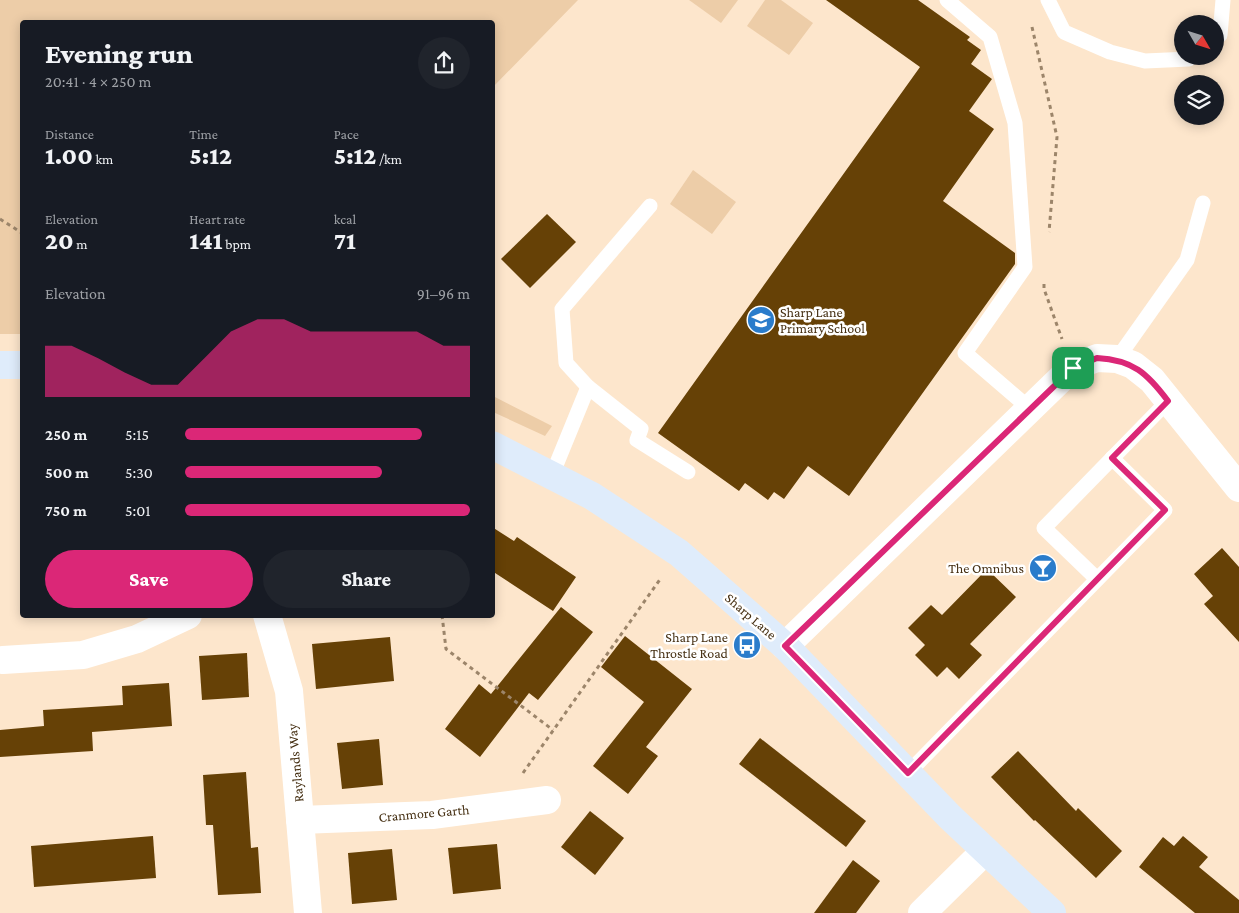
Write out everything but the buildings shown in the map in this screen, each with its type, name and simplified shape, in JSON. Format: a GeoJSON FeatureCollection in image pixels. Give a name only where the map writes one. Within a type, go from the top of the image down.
{"type":"FeatureCollection","features":[{"type":"Feature","properties":{"kind":"street","name":"Sharp Lane"},"geometry":{"type":"LineString","coordinates":[[495,446],[592,496],[678,553],[785,646],[1073,368],[1097,358],[1117,359]]}},
{"type":"Feature","properties":{"kind":"street"},"geometry":{"type":"LineString","coordinates":[[1117,359],[1133,365],[1152,380],[1239,488]]}},
{"type":"Feature","properties":{"kind":"street"},"geometry":{"type":"LineString","coordinates":[[0,366],[20,365]]}},
{"type":"Feature","properties":{"kind":"street"},"geometry":{"type":"LineString","coordinates":[[3,660],[83,655],[138,639],[182,618]]}},
{"type":"Feature","properties":{"kind":"street","name":"Raylands Way"},"geometry":{"type":"LineString","coordinates":[[268,618],[289,691],[308,913]]}},
{"type":"Feature","properties":{"kind":"street"},"geometry":{"type":"LineString","coordinates":[[785,646],[985,851],[1052,913]]}},
{"type":"Feature","properties":{"kind":"street","name":"Cranmore Garth"},"geometry":{"type":"LineString","coordinates":[[300,820],[432,815],[547,800]]}},
{"type":"Feature","properties":{"kind":"street"},"geometry":{"type":"LineString","coordinates":[[922,913],[985,851]]}},
{"type":"Feature","properties":{"kind":"lane"},"geometry":{"type":"LineString","coordinates":[[947,0],[990,37],[1015,123],[1026,267],[965,354],[1030,409]]}},
{"type":"Feature","properties":{"kind":"lane"},"geometry":{"type":"LineString","coordinates":[[1048,0],[1064,32],[1110,52],[1145,61],[1174,60]]}},
{"type":"Feature","properties":{"kind":"lane"},"geometry":{"type":"LineString","coordinates":[[1222,15],[1223,0]]}},
{"type":"Feature","properties":{"kind":"lane"},"geometry":{"type":"LineString","coordinates":[[1117,359],[1187,260],[1203,203]]}},
{"type":"Feature","properties":{"kind":"lane"},"geometry":{"type":"LineString","coordinates":[[650,206],[562,309],[566,363],[588,387],[641,428],[637,440],[688,472]]}},
{"type":"Feature","properties":{"kind":"lane"},"geometry":{"type":"LineString","coordinates":[[552,475],[588,387]]}},
{"type":"Feature","properties":{"kind":"lane"},"geometry":{"type":"LineString","coordinates":[[1097,579],[1044,528],[1168,401]]}},
{"type":"Feature","properties":{"kind":"lane"},"geometry":{"type":"LineString","coordinates":[[908,773],[1165,510],[1112,458]]}},
{"type":"Feature","properties":{"kind":"path"},"geometry":{"type":"LineString","coordinates":[[1031,18],[1057,137],[1048,242]]}},
{"type":"Feature","properties":{"kind":"path"},"geometry":{"type":"LineString","coordinates":[[0,219],[20,232]]}},
{"type":"Feature","properties":{"kind":"path"},"geometry":{"type":"LineString","coordinates":[[1044,280],[1044,289],[1073,368]]}},
{"type":"Feature","properties":{"kind":"path"},"geometry":{"type":"LineString","coordinates":[[501,805],[678,553]]}},
{"type":"Feature","properties":{"kind":"path"},"geometry":{"type":"LineString","coordinates":[[442,618],[446,649],[553,730]]}},
{"type":"Feature","properties":{"kind":"shaded area"},"geometry":{"type":"Polygon","coordinates":[[[0,0],[578,0],[495,85],[495,20],[20,20],[20,334],[0,334],[0,0]]]}},
{"type":"Feature","properties":{"kind":"shaded area"},"geometry":{"type":"Polygon","coordinates":[[[689,0],[738,0],[721,23],[689,0]]]}},
{"type":"Feature","properties":{"kind":"shaded area"},"geometry":{"type":"Polygon","coordinates":[[[765,0],[781,0],[813,23],[789,55],[747,26],[765,0]]]}},
{"type":"Feature","properties":{"kind":"shaded area"},"geometry":{"type":"Polygon","coordinates":[[[693,170],[736,202],[712,234],[670,204],[693,170]]]}},
{"type":"Feature","properties":{"kind":"shaded area"},"geometry":{"type":"Polygon","coordinates":[[[495,397],[552,426],[545,436],[495,413],[495,397]]]}},
{"type":"Feature","properties":{"kind":"place","name":"Sharp Lane Primary School"},"geometry":{"type":"Point","coordinates":[761,320]}},
{"type":"Feature","properties":{"kind":"place","name":"The Omnibus"},"geometry":{"type":"Point","coordinates":[1043,568]}},
{"type":"Feature","properties":{"kind":"place","name":"Sharp Lane Throstle Road"},"geometry":{"type":"Point","coordinates":[747,645]}},
{"type":"Feature","properties":{"kind":"route"},"geometry":{"type":"LineString","coordinates":[[1097,358],[1117,359],[1133,365],[1152,380],[1168,401],[1112,458],[1165,510],[908,773],[785,646],[1073,368],[1097,358]]}}]}
